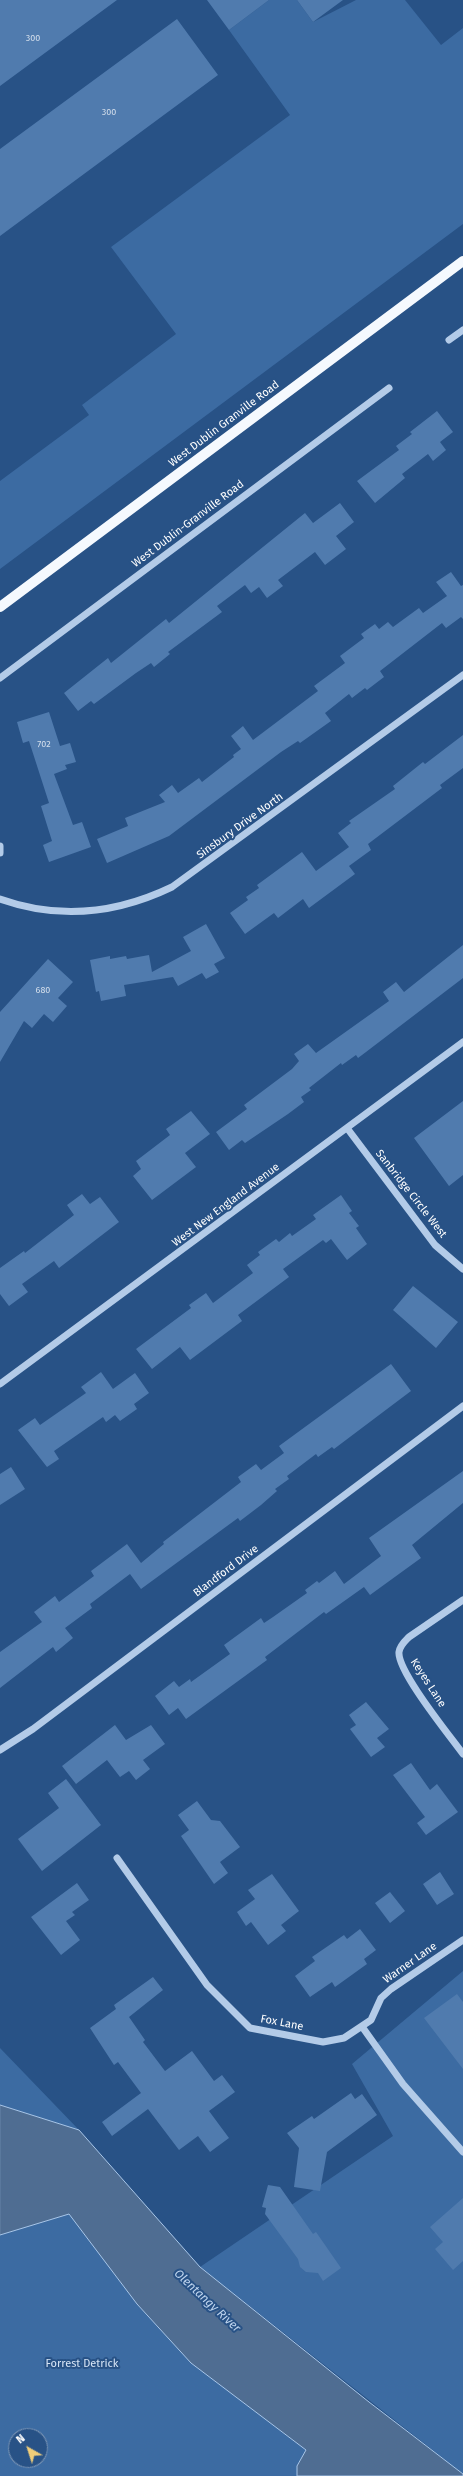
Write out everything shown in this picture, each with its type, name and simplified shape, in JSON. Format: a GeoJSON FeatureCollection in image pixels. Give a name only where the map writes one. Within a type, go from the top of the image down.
{"type":"FeatureCollection","features":[{"type":"Feature","properties":{"kind":"main road","name":"West Dublin Granville Road"},"geometry":{"type":"LineString","coordinates":[[0,607],[463,261]]}},
{"type":"Feature","properties":{"kind":"street"},"geometry":{"type":"LineString","coordinates":[[449,340],[463,330]]}},
{"type":"Feature","properties":{"kind":"street","name":"West Dublin-Granville Road"},"geometry":{"type":"LineString","coordinates":[[0,678],[389,388]]}},
{"type":"Feature","properties":{"kind":"street","name":"Sinsbury Drive North"},"geometry":{"type":"LineString","coordinates":[[0,899],[50,912],[82,913],[128,906],[172,888],[463,675]]}},
{"type":"Feature","properties":{"kind":"street"},"geometry":{"type":"LineString","coordinates":[[0,846],[0,853]]}},
{"type":"Feature","properties":{"kind":"street","name":"West New England Avenue"},"geometry":{"type":"LineString","coordinates":[[0,1384],[463,1042]]}},
{"type":"Feature","properties":{"kind":"street","name":"Sanbridge Circle West"},"geometry":{"type":"LineString","coordinates":[[347,1128],[435,1245],[463,1269]]}},
{"type":"Feature","properties":{"kind":"street","name":"Blandford Drive"},"geometry":{"type":"LineString","coordinates":[[0,1750],[33,1729],[463,1406]]}},
{"type":"Feature","properties":{"kind":"street","name":"Keyes Lane"},"geometry":{"type":"LineString","coordinates":[[463,1600],[409,1637],[403,1643],[399,1652],[400,1661],[408,1677],[463,1754]]}},
{"type":"Feature","properties":{"kind":"street","name":"Fox Lane"},"geometry":{"type":"LineString","coordinates":[[117,1858],[207,1985],[250,2028],[323,2042],[344,2038],[363,2028]]}},
{"type":"Feature","properties":{"kind":"street","name":"Warner Lane"},"geometry":{"type":"LineString","coordinates":[[363,2028],[371,2020],[381,1998],[463,1940]]}},
{"type":"Feature","properties":{"kind":"street"},"geometry":{"type":"LineString","coordinates":[[363,2028],[403,2084],[463,2152]]}},
{"type":"Feature","properties":{"kind":"green space"},"geometry":{"type":"Polygon","coordinates":[[[269,0],[297,0],[313,22],[356,0],[405,0],[441,45],[463,28],[463,224],[0,569],[0,481],[89,415],[82,405],[176,334],[111,247],[290,115],[229,30],[269,0]]]}},
{"type":"Feature","properties":{"kind":"green space"},"geometry":{"type":"Polygon","coordinates":[[[463,1971],[463,2474],[200,2267],[393,2136],[352,2064],[463,1971]]]}},
{"type":"Feature","properties":{"kind":"green space"},"geometry":{"type":"Polygon","coordinates":[[[0,2048],[79,2130],[0,2105],[0,2048]]]}},
{"type":"Feature","properties":{"kind":"green space","name":"Forrest Detrick"},"geometry":{"type":"Polygon","coordinates":[[[69,2213],[137,2304],[191,2363],[306,2450],[297,2466],[297,2476],[0,2476],[0,2235],[69,2213]]]}},
{"type":"Feature","properties":{"kind":"water","name":"Olentangy River"},"geometry":{"type":"Polygon","coordinates":[[[0,2105],[79,2130],[200,2267],[369,2402],[463,2474],[463,2476],[297,2476],[297,2466],[306,2450],[191,2363],[137,2304],[69,2214],[0,2235],[0,2105]]]}},
{"type":"Feature","properties":{"kind":"building"},"geometry":{"type":"Polygon","coordinates":[[[0,0],[117,0],[0,86],[0,0]]]}},
{"type":"Feature","properties":{"kind":"building"},"geometry":{"type":"Polygon","coordinates":[[[207,0],[269,0],[229,30],[207,0]]]}},
{"type":"Feature","properties":{"kind":"building"},"geometry":{"type":"Polygon","coordinates":[[[297,0],[343,0],[313,22],[297,0]]]}},
{"type":"Feature","properties":{"kind":"building"},"geometry":{"type":"Polygon","coordinates":[[[177,19],[218,75],[0,236],[0,149],[177,19]]]}},
{"type":"Feature","properties":{"kind":"building"},"geometry":{"type":"Polygon","coordinates":[[[437,411],[453,432],[440,442],[446,450],[433,461],[428,454],[402,474],[405,478],[375,503],[357,481],[399,450],[396,446],[412,434],[410,432],[437,411]]]}},
{"type":"Feature","properties":{"kind":"building"},"geometry":{"type":"Polygon","coordinates":[[[340,503],[354,522],[336,536],[346,549],[325,565],[315,552],[278,580],[283,586],[267,598],[259,587],[251,593],[245,585],[217,606],[222,612],[168,652],[170,654],[154,667],[151,663],[94,704],[91,701],[78,711],[64,693],[108,658],[111,663],[166,619],[169,623],[305,513],[313,523],[340,503]]]}},
{"type":"Feature","properties":{"kind":"building"},"geometry":{"type":"Polygon","coordinates":[[[451,572],[461,586],[463,585],[463,619],[461,617],[446,628],[442,623],[380,671],[384,677],[367,690],[365,688],[352,698],[349,694],[325,713],[331,721],[300,743],[298,741],[281,752],[169,836],[107,863],[97,839],[128,826],[125,818],[165,802],[159,795],[172,785],[178,793],[199,778],[202,782],[234,757],[233,755],[241,749],[231,736],[243,726],[253,740],[318,691],[314,686],[345,663],[340,656],[364,638],[361,634],[375,624],[379,629],[388,622],[393,627],[419,608],[423,613],[447,596],[436,582],[451,572]]]}},
{"type":"Feature","properties":{"kind":"building"},"geometry":{"type":"Polygon","coordinates":[[[49,712],[60,746],[70,743],[76,762],[65,765],[67,769],[54,774],[73,825],[82,822],[91,847],[49,862],[43,845],[52,841],[41,806],[49,803],[29,741],[23,743],[17,722],[49,712]]]}},
{"type":"Feature","properties":{"kind":"building"},"geometry":{"type":"Polygon","coordinates":[[[463,735],[463,768],[440,785],[442,788],[368,844],[371,850],[349,866],[355,874],[309,908],[303,899],[278,918],[274,913],[245,934],[230,913],[248,900],[246,897],[259,888],[257,885],[302,852],[316,871],[349,847],[338,833],[351,823],[349,821],[395,789],[393,786],[423,762],[425,764],[463,735]]]}},
{"type":"Feature","properties":{"kind":"building"},"geometry":{"type":"Polygon","coordinates":[[[206,924],[225,958],[214,964],[219,972],[206,979],[202,973],[178,986],[173,977],[124,985],[126,996],[101,1001],[99,991],[96,992],[90,960],[110,956],[110,959],[126,956],[127,959],[149,955],[152,972],[191,951],[183,937],[206,924]]]}},
{"type":"Feature","properties":{"kind":"building"},"geometry":{"type":"Polygon","coordinates":[[[463,945],[463,978],[358,1058],[356,1055],[342,1065],[341,1063],[309,1088],[311,1090],[301,1097],[304,1102],[288,1114],[245,1143],[242,1140],[229,1150],[216,1132],[247,1109],[244,1105],[292,1069],[299,1061],[294,1054],[308,1044],[316,1053],[389,1001],[383,992],[396,982],[404,992],[463,945]]]}},
{"type":"Feature","properties":{"kind":"building"},"geometry":{"type":"Polygon","coordinates":[[[48,959],[73,982],[58,998],[67,1006],[53,1022],[44,1014],[32,1028],[24,1021],[0,1062],[0,1012],[48,959]]]}},
{"type":"Feature","properties":{"kind":"building"},"geometry":{"type":"Polygon","coordinates":[[[463,1101],[463,1175],[449,1186],[414,1138],[463,1101]]]}},
{"type":"Feature","properties":{"kind":"building"},"geometry":{"type":"Polygon","coordinates":[[[191,1111],[210,1134],[185,1153],[196,1167],[152,1200],[133,1176],[141,1169],[136,1161],[170,1135],[166,1129],[191,1111]]]}},
{"type":"Feature","properties":{"kind":"building"},"geometry":{"type":"Polygon","coordinates":[[[82,1194],[90,1204],[100,1197],[119,1222],[59,1268],[54,1261],[22,1284],[28,1292],[9,1306],[0,1294],[0,1268],[24,1251],[25,1253],[74,1215],[67,1205],[82,1194]]]}},
{"type":"Feature","properties":{"kind":"building"},"geometry":{"type":"Polygon","coordinates":[[[341,1195],[352,1211],[349,1213],[359,1226],[356,1228],[367,1244],[347,1260],[331,1239],[326,1243],[323,1240],[283,1269],[289,1277],[238,1315],[242,1321],[190,1360],[180,1347],[152,1369],[136,1349],[191,1308],[189,1305],[206,1293],[213,1303],[253,1273],[247,1265],[260,1255],[258,1252],[276,1239],[279,1242],[290,1233],[292,1236],[316,1219],[313,1215],[341,1195]]]}},
{"type":"Feature","properties":{"kind":"building"},"geometry":{"type":"Polygon","coordinates":[[[413,1286],[458,1322],[436,1348],[393,1310],[413,1286]]]}},
{"type":"Feature","properties":{"kind":"building"},"geometry":{"type":"Polygon","coordinates":[[[391,1364],[411,1391],[334,1449],[332,1447],[318,1457],[316,1454],[287,1476],[289,1479],[275,1489],[277,1491],[261,1505],[240,1521],[238,1518],[141,1589],[130,1574],[90,1604],[92,1608],[65,1628],[73,1638],[56,1652],[53,1647],[0,1688],[0,1652],[42,1622],[34,1612],[55,1596],[59,1602],[94,1576],[91,1571],[127,1544],[141,1563],[164,1544],[163,1542],[241,1482],[238,1477],[256,1464],[261,1470],[284,1453],[279,1446],[391,1364]]]}},
{"type":"Feature","properties":{"kind":"building"},"geometry":{"type":"Polygon","coordinates":[[[101,1372],[113,1389],[135,1373],[149,1393],[134,1404],[137,1409],[120,1421],[115,1415],[106,1422],[103,1417],[54,1451],[59,1459],[47,1467],[18,1430],[35,1418],[40,1425],[86,1393],[81,1387],[101,1372]]]}},
{"type":"Feature","properties":{"kind":"building"},"geometry":{"type":"Polygon","coordinates":[[[11,1467],[25,1489],[0,1505],[0,1474],[11,1467]]]}},
{"type":"Feature","properties":{"kind":"building"},"geometry":{"type":"Polygon","coordinates":[[[463,1471],[463,1503],[412,1545],[421,1558],[370,1595],[364,1587],[326,1614],[324,1612],[265,1657],[267,1660],[186,1719],[178,1708],[169,1715],[155,1696],[174,1681],[179,1687],[190,1679],[191,1682],[230,1654],[224,1645],[261,1618],[264,1623],[273,1617],[307,1593],[305,1590],[317,1581],[319,1583],[335,1571],[344,1584],[381,1556],[369,1538],[463,1471]]]}},
{"type":"Feature","properties":{"kind":"building"},"geometry":{"type":"Polygon","coordinates":[[[366,1702],[389,1729],[377,1738],[385,1747],[371,1757],[350,1729],[356,1725],[349,1715],[366,1702]]]}},
{"type":"Feature","properties":{"kind":"building"},"geometry":{"type":"Polygon","coordinates":[[[115,1725],[126,1740],[151,1725],[165,1744],[143,1760],[150,1769],[136,1780],[129,1771],[120,1777],[107,1760],[76,1784],[62,1766],[115,1725]]]}},
{"type":"Feature","properties":{"kind":"building"},"geometry":{"type":"Polygon","coordinates":[[[411,1763],[430,1790],[437,1784],[458,1812],[426,1835],[417,1823],[425,1817],[393,1775],[411,1763]]]}},
{"type":"Feature","properties":{"kind":"building"},"geometry":{"type":"Polygon","coordinates":[[[66,1779],[101,1825],[42,1871],[18,1839],[59,1808],[48,1793],[66,1779]]]}},
{"type":"Feature","properties":{"kind":"building"},"geometry":{"type":"Polygon","coordinates":[[[197,1801],[211,1820],[220,1821],[240,1847],[220,1862],[228,1873],[214,1884],[181,1836],[189,1830],[178,1815],[197,1801]]]}},
{"type":"Feature","properties":{"kind":"building"},"geometry":{"type":"Polygon","coordinates":[[[440,1872],[454,1894],[437,1905],[423,1884],[440,1872]]]}},
{"type":"Feature","properties":{"kind":"building"},"geometry":{"type":"Polygon","coordinates":[[[272,1874],[299,1911],[281,1925],[286,1931],[268,1945],[251,1922],[246,1926],[237,1912],[255,1899],[248,1890],[272,1874]]]}},
{"type":"Feature","properties":{"kind":"building"},"geometry":{"type":"Polygon","coordinates":[[[77,1883],[89,1900],[72,1912],[75,1915],[66,1921],[80,1940],[61,1955],[31,1917],[77,1883]]]}},
{"type":"Feature","properties":{"kind":"building"},"geometry":{"type":"Polygon","coordinates":[[[390,1892],[405,1911],[390,1923],[375,1903],[390,1892]]]}},
{"type":"Feature","properties":{"kind":"building"},"geometry":{"type":"Polygon","coordinates":[[[360,1929],[376,1950],[364,1959],[367,1964],[335,1987],[332,1982],[310,1997],[295,1976],[315,1961],[312,1957],[344,1935],[347,1939],[360,1929]]]}},
{"type":"Feature","properties":{"kind":"building"},"geometry":{"type":"Polygon","coordinates":[[[153,1977],[163,1990],[129,2017],[145,2040],[143,2042],[165,2071],[192,2051],[214,2081],[222,2075],[235,2092],[209,2111],[229,2138],[210,2152],[198,2136],[179,2150],[148,2109],[112,2136],[102,2122],[141,2093],[118,2062],[114,2065],[90,2028],[116,2009],[114,2005],[153,1977]]]}},
{"type":"Feature","properties":{"kind":"building"},"geometry":{"type":"Polygon","coordinates":[[[457,1994],[463,2002],[463,2069],[424,2018],[457,1994]]]}},
{"type":"Feature","properties":{"kind":"building"},"geometry":{"type":"Polygon","coordinates":[[[351,2093],[355,2099],[362,2094],[377,2115],[327,2152],[320,2191],[294,2187],[299,2148],[287,2133],[312,2116],[314,2119],[351,2093]]]}},
{"type":"Feature","properties":{"kind":"building"},"geometry":{"type":"Polygon","coordinates":[[[268,2185],[280,2187],[313,2234],[316,2232],[341,2268],[323,2281],[318,2273],[306,2272],[300,2267],[298,2259],[265,2214],[266,2208],[262,2207],[268,2185]]]}},
{"type":"Feature","properties":{"kind":"building"},"geometry":{"type":"Polygon","coordinates":[[[463,2198],[463,2261],[453,2270],[435,2249],[443,2242],[430,2227],[463,2198]]]}}]}
